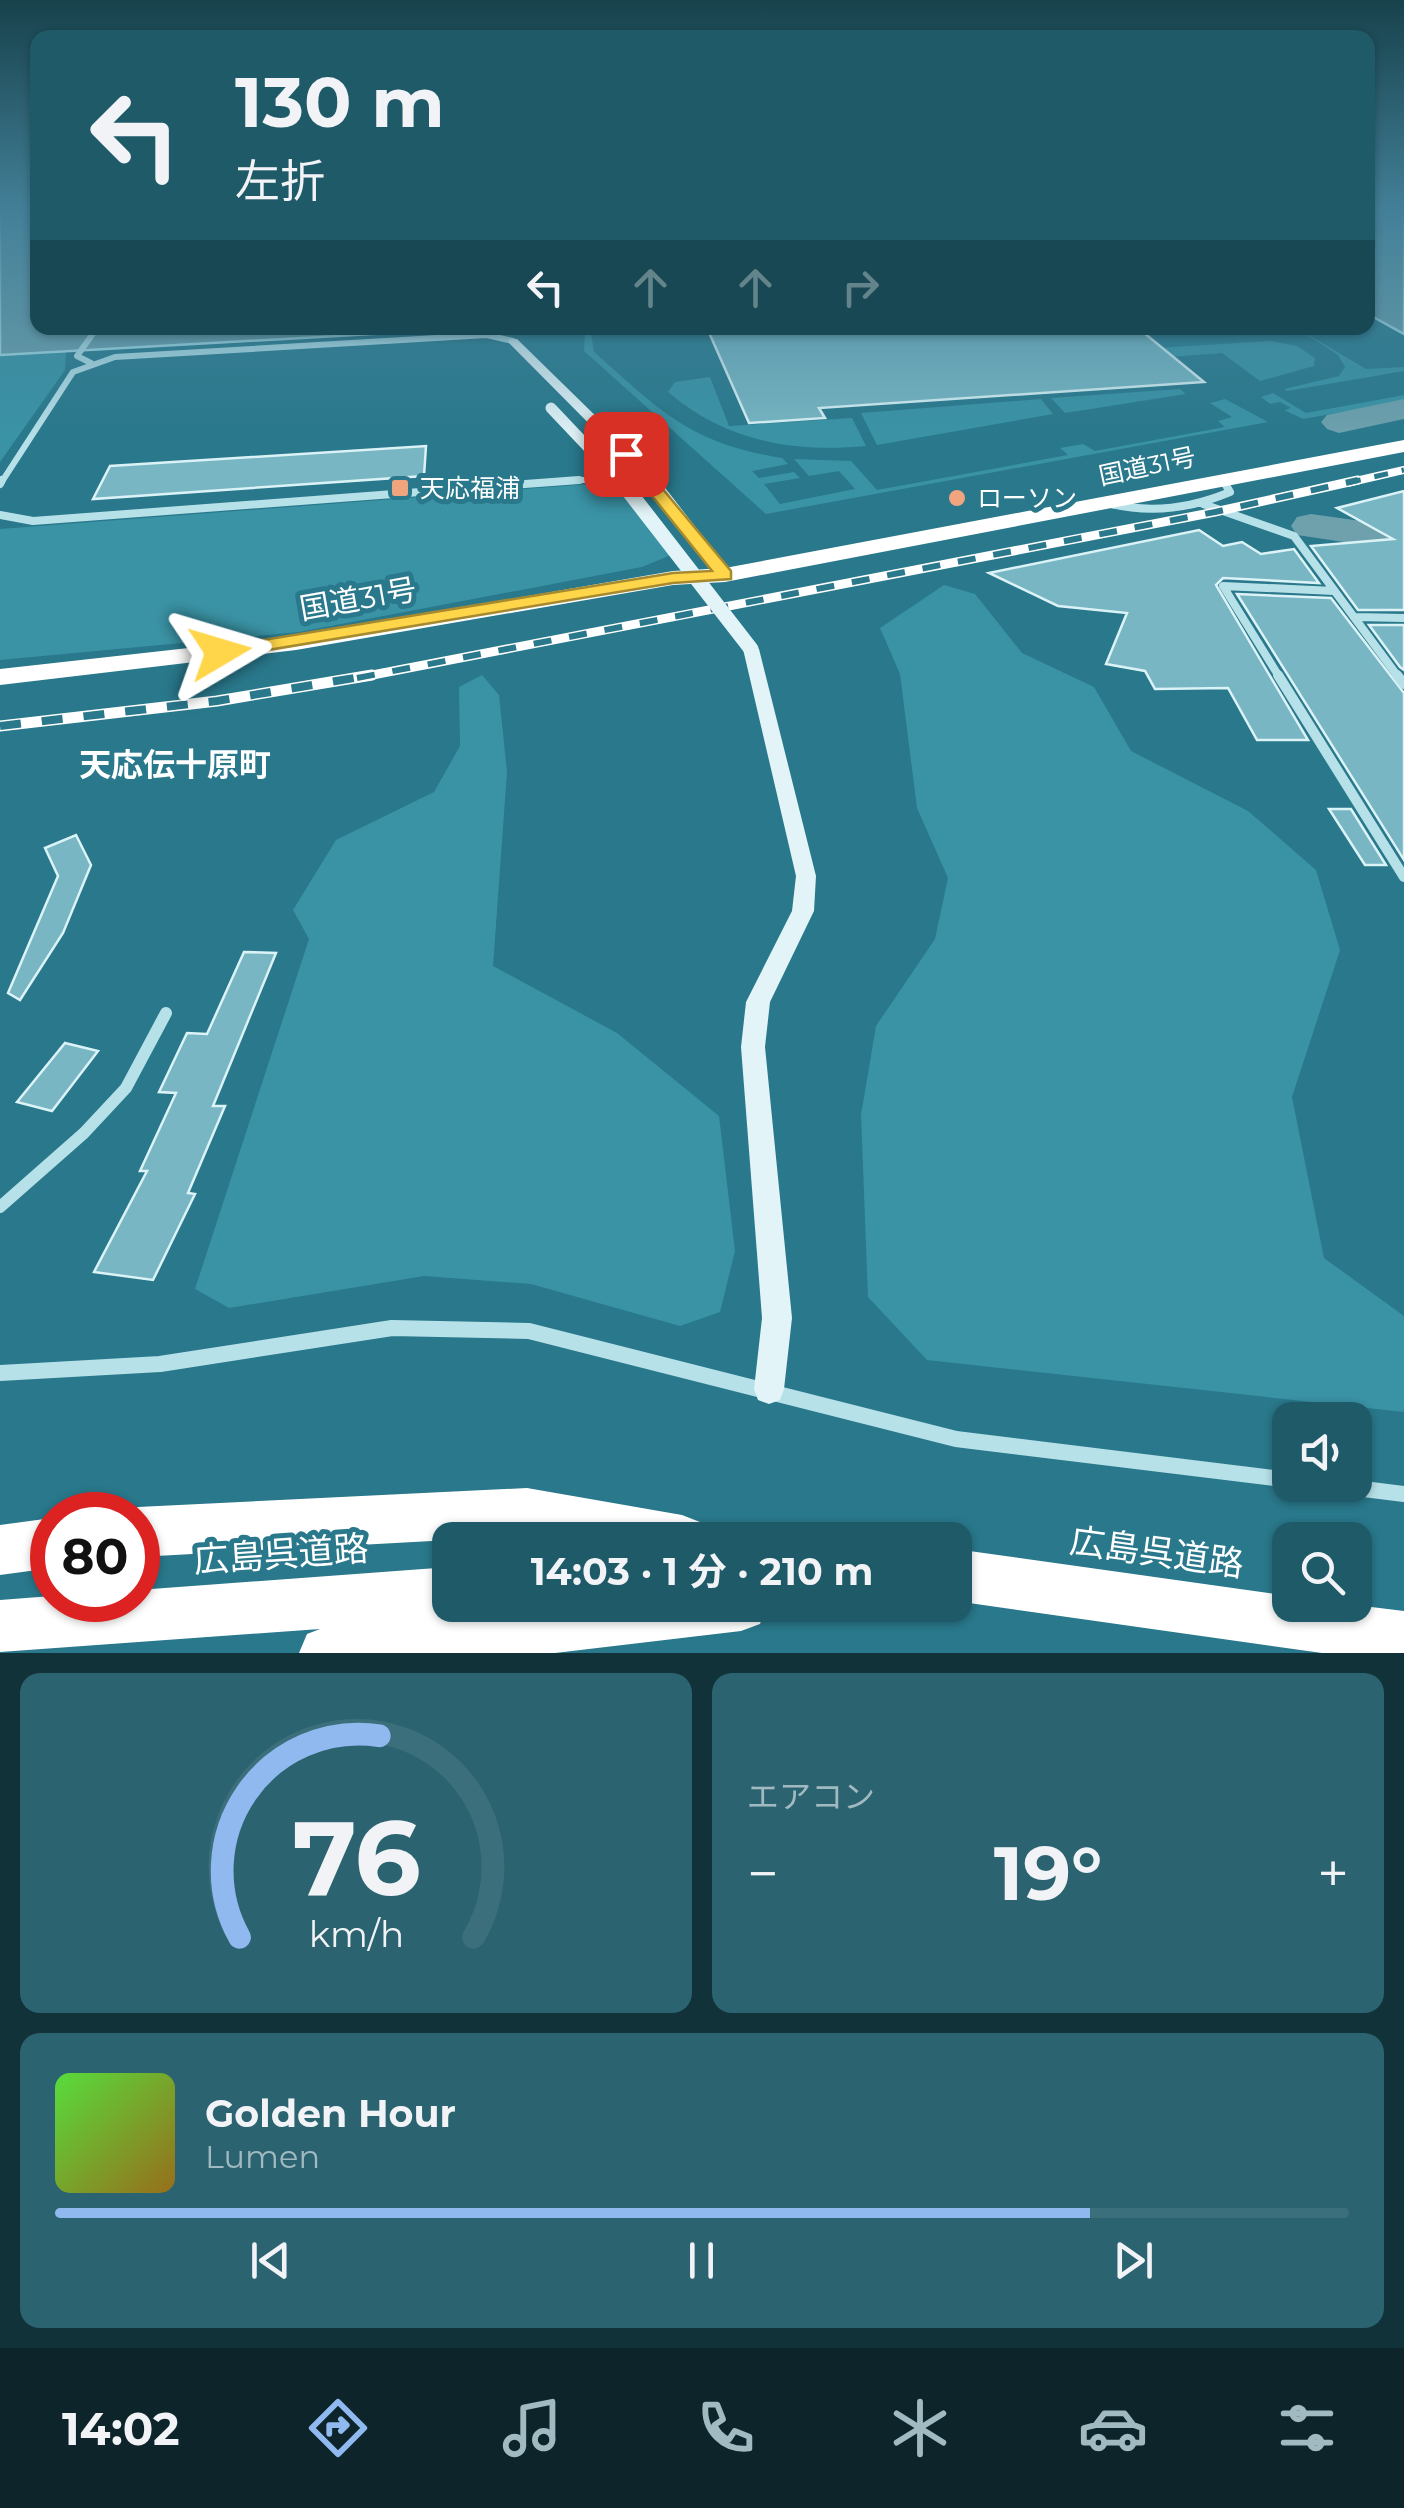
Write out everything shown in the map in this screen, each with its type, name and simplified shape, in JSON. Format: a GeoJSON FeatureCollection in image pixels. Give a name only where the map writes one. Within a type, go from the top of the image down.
{"type":"FeatureCollection","features":[{"type":"Feature","properties":{"kind":"highway","name":"国道31号"},"geometry":{"type":"LineString","coordinates":[[0,677],[296,643],[673,578],[724,575],[1404,446]]}},
{"type":"Feature","properties":{"kind":"highway","name":"国道31号"},"geometry":{"type":"LineString","coordinates":[[0,696],[302,660],[681,590],[724,575]]}},
{"type":"Feature","properties":{"kind":"highway"},"geometry":{"type":"LineString","coordinates":[[160,1531],[528,1513],[579,1522]]}},
{"type":"Feature","properties":{"kind":"highway"},"geometry":{"type":"LineString","coordinates":[[0,1550],[30,1546]]}},
{"type":"Feature","properties":{"kind":"highway","name":"広島呉道路"},"geometry":{"type":"LineString","coordinates":[[972,1579],[1404,1638]]}},
{"type":"Feature","properties":{"kind":"highway","name":"広島呉道路"},"geometry":{"type":"LineString","coordinates":[[0,1626],[432,1594]]}},
{"type":"Feature","properties":{"kind":"highway"},"geometry":{"type":"LineString","coordinates":[[326,1653],[594,1622]]}},
{"type":"Feature","properties":{"kind":"street"},"geometry":{"type":"LineString","coordinates":[[92,335],[77,356],[92,364]]}},
{"type":"Feature","properties":{"kind":"street"},"geometry":{"type":"LineString","coordinates":[[0,484],[73,372],[92,364],[140,353],[487,335],[513,341],[648,476],[724,575]]}},
{"type":"Feature","properties":{"kind":"street"},"geometry":{"type":"LineString","coordinates":[[561,390],[545,400],[627,488],[751,649],[806,876],[802,910],[758,1002],[753,1047],[777,1318],[770,1389]]}},
{"type":"Feature","properties":{"kind":"street"},"geometry":{"type":"LineString","coordinates":[[0,515],[32,521],[648,476]]}},
{"type":"Feature","properties":{"kind":"street"},"geometry":{"type":"LineString","coordinates":[[1107,503],[1130,511],[1203,504],[1230,492],[1222,478]]}},
{"type":"Feature","properties":{"kind":"street"},"geometry":{"type":"LineString","coordinates":[[1203,504],[1240,522],[1285,530],[1404,684]]}},
{"type":"Feature","properties":{"kind":"street"},"geometry":{"type":"LineString","coordinates":[[1334,591],[1224,586],[1400,864],[1404,878]]}},
{"type":"Feature","properties":{"kind":"street"},"geometry":{"type":"LineString","coordinates":[[1355,617],[1404,618]]}},
{"type":"Feature","properties":{"kind":"street"},"geometry":{"type":"LineString","coordinates":[[0,1207],[84,1133],[126,1088],[166,1012]]}},
{"type":"Feature","properties":{"kind":"street"},"geometry":{"type":"LineString","coordinates":[[0,1373],[160,1364],[392,1328],[529,1331],[956,1438],[1272,1478]]}},
{"type":"Feature","properties":{"kind":"street"},"geometry":{"type":"LineString","coordinates":[[1372,1490],[1404,1494]]}},
{"type":"Feature","properties":{"kind":"green space"},"geometry":{"type":"Polygon","coordinates":[[[585,335],[591,335],[594,352],[678,422],[723,443],[782,458],[788,464],[752,471],[759,478],[794,472],[800,478],[764,484],[780,504],[855,489],[839,471],[809,476],[794,459],[851,461],[877,490],[1068,455],[1060,448],[1083,444],[1095,451],[1225,427],[1218,421],[1232,417],[1210,403],[1225,399],[1268,422],[766,514],[584,351],[585,335]]]}},
{"type":"Feature","properties":{"kind":"green space"},"geometry":{"type":"Polygon","coordinates":[[[1308,335],[1366,369],[1404,367],[1404,371],[1284,389],[1339,376],[1345,367],[1338,355],[1308,335]]]}},
{"type":"Feature","properties":{"kind":"green space"},"geometry":{"type":"Polygon","coordinates":[[[1271,341],[1297,346],[1315,358],[1314,366],[1260,381],[1222,353],[1170,357],[1108,351],[1271,341]]]}},
{"type":"Feature","properties":{"kind":"green space"},"geometry":{"type":"Polygon","coordinates":[[[66,351],[65,370],[0,462],[0,355],[66,351]]]}},
{"type":"Feature","properties":{"kind":"green space"},"geometry":{"type":"Polygon","coordinates":[[[710,377],[729,426],[852,418],[866,446],[812,447],[761,440],[713,422],[668,392],[675,382],[710,377]]]}},
{"type":"Feature","properties":{"kind":"green space"},"geometry":{"type":"Polygon","coordinates":[[[1180,389],[1186,394],[1065,413],[1051,398],[1180,389]]]}},
{"type":"Feature","properties":{"kind":"green space"},"geometry":{"type":"Polygon","coordinates":[[[1273,393],[1306,413],[1404,395],[1404,401],[1303,419],[1284,410],[1291,408],[1280,402],[1270,404],[1261,397],[1273,393]]]}},
{"type":"Feature","properties":{"kind":"green space"},"geometry":{"type":"Polygon","coordinates":[[[1041,399],[1053,414],[877,445],[861,413],[1041,399]]]}},
{"type":"Feature","properties":{"kind":"green space"},"geometry":{"type":"Polygon","coordinates":[[[604,483],[620,486],[671,555],[642,567],[299,632],[0,660],[0,529],[604,483]]]}},
{"type":"Feature","properties":{"kind":"green space"},"geometry":{"type":"Polygon","coordinates":[[[944,585],[975,594],[1022,653],[1094,687],[1131,751],[1248,811],[1316,870],[1340,950],[1292,1097],[1324,1258],[1404,1316],[1404,1412],[1372,1409],[1372,1402],[1312,1402],[927,1360],[868,1297],[861,1115],[876,1026],[935,939],[948,878],[917,808],[900,674],[880,628],[944,585]]]}},
{"type":"Feature","properties":{"kind":"green space"},"geometry":{"type":"Polygon","coordinates":[[[482,675],[499,695],[507,772],[493,966],[617,1033],[719,1116],[735,1251],[720,1312],[680,1326],[531,1284],[424,1276],[229,1308],[195,1289],[309,939],[293,910],[336,840],[434,792],[460,746],[459,687],[482,675]]]}},
{"type":"Feature","properties":{"kind":"water"},"geometry":{"type":"Polygon","coordinates":[[[0,287],[30,287],[30,335],[355,335],[0,355],[0,287]]]}},
{"type":"Feature","properties":{"kind":"water"},"geometry":{"type":"Polygon","coordinates":[[[1375,287],[1404,287],[1404,334],[1375,318],[1375,287]]]}},
{"type":"Feature","properties":{"kind":"building"},"geometry":{"type":"Polygon","coordinates":[[[710,335],[1147,335],[1204,382],[819,408],[825,418],[749,423],[710,335]]]}},
{"type":"Feature","properties":{"kind":"building"},"geometry":{"type":"Polygon","coordinates":[[[426,446],[424,476],[93,499],[110,466],[426,446]]]}},
{"type":"Feature","properties":{"kind":"building"},"geometry":{"type":"Polygon","coordinates":[[[1404,491],[1404,610],[1358,610],[1311,546],[1393,539],[1337,508],[1404,491]]]}},
{"type":"Feature","properties":{"kind":"building"},"geometry":{"type":"Polygon","coordinates":[[[1199,530],[1223,546],[1242,542],[1261,554],[1294,549],[1319,583],[1223,578],[1216,585],[1308,740],[1257,740],[1228,688],[1155,689],[1145,671],[1106,664],[1127,613],[1058,606],[989,573],[1199,530]]]}},
{"type":"Feature","properties":{"kind":"building"},"geometry":{"type":"Polygon","coordinates":[[[1237,594],[1331,598],[1404,693],[1404,860],[1237,594]]]}},
{"type":"Feature","properties":{"kind":"building"},"geometry":{"type":"Polygon","coordinates":[[[1369,625],[1404,625],[1404,670],[1400,667],[1369,625]]]}},
{"type":"Feature","properties":{"kind":"building"},"geometry":{"type":"Polygon","coordinates":[[[1329,809],[1351,809],[1386,865],[1365,865],[1329,809]]]}},
{"type":"Feature","properties":{"kind":"building"},"geometry":{"type":"Polygon","coordinates":[[[76,835],[91,865],[63,933],[20,1000],[8,993],[58,876],[45,848],[76,835]]]}},
{"type":"Feature","properties":{"kind":"building"},"geometry":{"type":"Polygon","coordinates":[[[244,952],[276,953],[213,1106],[225,1106],[188,1193],[195,1194],[153,1280],[94,1272],[147,1171],[140,1171],[176,1093],[159,1092],[187,1033],[207,1034],[244,952]]]}},
{"type":"Feature","properties":{"kind":"building"},"geometry":{"type":"Polygon","coordinates":[[[65,1043],[98,1051],[52,1111],[17,1102],[65,1043]]]}},
{"type":"Feature","properties":{"kind":"waterway"},"geometry":{"type":"LineString","coordinates":[[1339,422],[1404,409]]}},
{"type":"Feature","properties":{"kind":"waterway"},"geometry":{"type":"LineString","coordinates":[[1311,526],[1404,539]]}},
{"type":"Feature","properties":{"kind":"railway"},"geometry":{"type":"LineString","coordinates":[[1347,483],[1404,470]]}},
{"type":"Feature","properties":{"kind":"railway"},"geometry":{"type":"LineString","coordinates":[[357,678],[1215,512],[1358,480]]}},
{"type":"Feature","properties":{"kind":"railway"},"geometry":{"type":"LineString","coordinates":[[0,726],[217,701],[372,675]]}},
{"type":"Feature","properties":{"kind":"place","name":"天応福浦"},"geometry":{"type":"Point","coordinates":[400,488]}},
{"type":"Feature","properties":{"kind":"place","name":"ローソン"},"geometry":{"type":"Point","coordinates":[957,498]}},
{"type":"Feature","properties":{"kind":"district","name":"天応伝十原町"},"geometry":{"type":"Point","coordinates":[175,764]}},
{"type":"Feature","properties":{"kind":"route"},"geometry":{"type":"LineString","coordinates":[[220,652],[296,643],[673,578],[724,575],[648,476],[626,454]]}}]}
